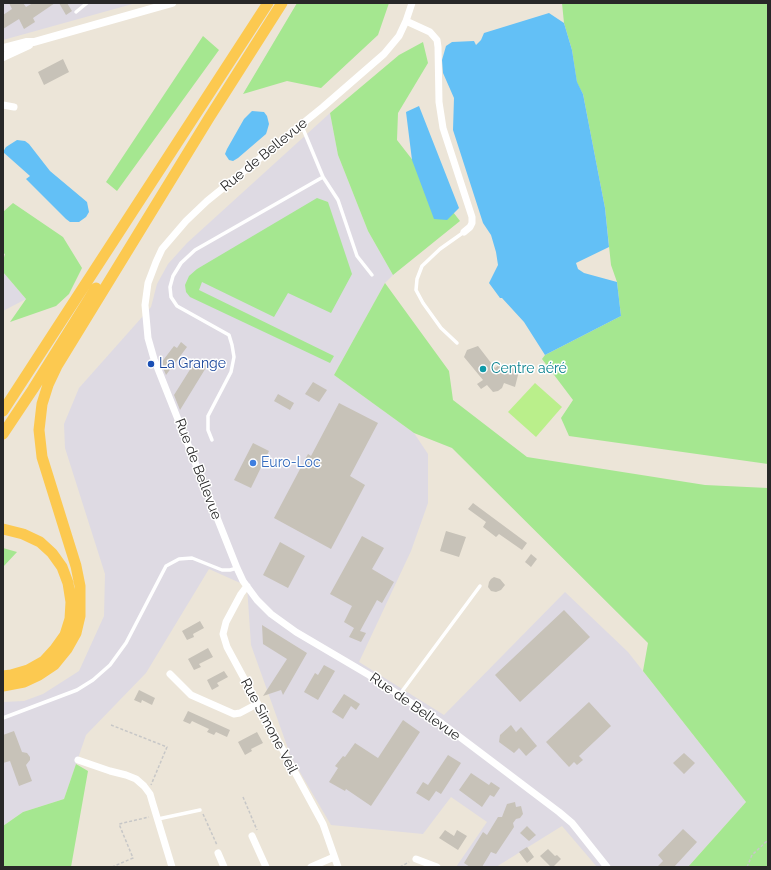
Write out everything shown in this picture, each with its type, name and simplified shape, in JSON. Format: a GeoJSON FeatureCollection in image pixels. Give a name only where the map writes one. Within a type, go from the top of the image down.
{"type":"FeatureCollection","features":[{"type":"Feature","properties":{"kind":"highway"},"geometry":{"type":"LineString","coordinates":[[3,411],[268,3]]}},
{"type":"Feature","properties":{"kind":"highway"},"geometry":{"type":"LineString","coordinates":[[3,686],[24,682],[39,675],[54,665],[67,649],[76,633],[80,616],[80,586],[76,566],[42,457],[39,430],[42,404],[48,385],[57,366],[209,118],[282,3]]}},
{"type":"Feature","properties":{"kind":"highway"},"geometry":{"type":"LineString","coordinates":[[3,434],[33,389],[86,303],[209,118]]}},
{"type":"Feature","properties":{"kind":"highway"},"geometry":{"type":"LineString","coordinates":[[3,405],[38,357]]}},
{"type":"Feature","properties":{"kind":"highway"},"geometry":{"type":"LineString","coordinates":[[3,529],[23,534],[40,542],[52,553],[68,583],[71,602],[70,619],[65,635],[55,650],[44,661],[28,670],[3,676]]}},
{"type":"Feature","properties":{"kind":"street"},"geometry":{"type":"LineString","coordinates":[[3,57],[34,42],[172,3]]}},
{"type":"Feature","properties":{"kind":"street","name":"Rue de Bellevue"},"geometry":{"type":"LineString","coordinates":[[412,3],[399,36],[384,54],[323,107],[208,201],[186,221],[162,249],[148,283],[145,305],[148,338],[154,359],[237,568],[257,600],[271,614],[296,632],[369,674],[440,722],[559,812],[572,824],[607,867]]}},
{"type":"Feature","properties":{"kind":"street"},"geometry":{"type":"LineString","coordinates":[[406,21],[430,32],[437,40],[439,102],[443,128],[472,217],[470,227],[464,232]]}},
{"type":"Feature","properties":{"kind":"street"},"geometry":{"type":"LineString","coordinates":[[3,48],[26,42],[34,42]]}},
{"type":"Feature","properties":{"kind":"street"},"geometry":{"type":"LineString","coordinates":[[3,105],[14,106]]}},
{"type":"Feature","properties":{"kind":"street","name":"Rue Simone Veil"},"geometry":{"type":"LineString","coordinates":[[247,586],[226,622],[223,634],[227,647],[321,819],[338,867]]}},
{"type":"Feature","properties":{"kind":"street"},"geometry":{"type":"LineString","coordinates":[[170,674],[191,695],[234,714],[240,714],[257,704]]}},
{"type":"Feature","properties":{"kind":"street"},"geometry":{"type":"LineString","coordinates":[[78,760],[136,779],[148,792],[152,800],[172,867]]}},
{"type":"Feature","properties":{"kind":"street"},"geometry":{"type":"LineString","coordinates":[[252,836],[266,867]]}},
{"type":"Feature","properties":{"kind":"street"},"geometry":{"type":"LineString","coordinates":[[218,853],[224,867]]}},
{"type":"Feature","properties":{"kind":"street"},"geometry":{"type":"LineString","coordinates":[[311,867],[334,857]]}},
{"type":"Feature","properties":{"kind":"street"},"geometry":{"type":"LineString","coordinates":[[416,859],[437,867]]}},
{"type":"Feature","properties":{"kind":"lane"},"geometry":{"type":"LineString","coordinates":[[76,12],[87,3]]}},
{"type":"Feature","properties":{"kind":"lane"},"geometry":{"type":"LineString","coordinates":[[301,124],[323,177],[338,200],[356,256],[372,274]]}},
{"type":"Feature","properties":{"kind":"lane"},"geometry":{"type":"LineString","coordinates":[[212,440],[208,430],[208,416],[231,372],[234,357],[232,345],[229,335],[177,306],[171,298],[170,287],[173,276],[181,263],[195,250],[323,177]]}},
{"type":"Feature","properties":{"kind":"lane"},"geometry":{"type":"LineString","coordinates":[[457,343],[441,328],[422,303],[416,290],[417,279],[422,266],[440,249],[464,232]]}},
{"type":"Feature","properties":{"kind":"lane"},"geometry":{"type":"LineString","coordinates":[[3,718],[77,690],[93,680],[110,665],[126,643],[166,566],[179,559],[192,558],[222,570],[237,568]]}},
{"type":"Feature","properties":{"kind":"lane"},"geometry":{"type":"LineString","coordinates":[[400,694],[480,586]]}},
{"type":"Feature","properties":{"kind":"lane"},"geometry":{"type":"LineString","coordinates":[[157,818],[200,810]]}},
{"type":"Feature","properties":{"kind":"path"},"geometry":{"type":"LineString","coordinates":[[111,725],[167,747],[148,792]]}},
{"type":"Feature","properties":{"kind":"path"},"geometry":{"type":"LineString","coordinates":[[243,797],[257,828],[257,831],[252,836]]}},
{"type":"Feature","properties":{"kind":"path"},"geometry":{"type":"LineString","coordinates":[[200,810],[205,817],[219,849],[218,853]]}},
{"type":"Feature","properties":{"kind":"path"},"geometry":{"type":"LineString","coordinates":[[112,867],[133,858],[119,824],[157,818]]}},
{"type":"Feature","properties":{"kind":"path"},"geometry":{"type":"LineString","coordinates":[[747,867],[752,855],[768,840]]}},
{"type":"Feature","properties":{"kind":"path"},"geometry":{"type":"LineString","coordinates":[[400,867],[416,859]]}},
{"type":"Feature","properties":{"kind":"shaded area"},"geometry":{"type":"Polygon","coordinates":[[[3,3],[136,3],[3,40],[3,3]]]}},
{"type":"Feature","properties":{"kind":"shaded area"},"geometry":{"type":"Polygon","coordinates":[[[330,113],[338,155],[368,231],[393,275],[385,283],[334,375],[414,433],[428,454],[428,503],[411,551],[359,662],[444,715],[565,592],[628,652],[746,802],[688,867],[597,867],[562,826],[496,867],[456,867],[487,822],[451,797],[423,834],[331,825],[291,757],[251,645],[247,586],[209,569],[146,673],[86,735],[64,799],[23,812],[3,826],[3,702],[24,701],[43,694],[79,671],[104,616],[105,574],[65,448],[64,424],[79,388],[151,307],[157,284],[168,264],[187,243],[330,113]]]}},
{"type":"Feature","properties":{"kind":"shaded area"},"geometry":{"type":"Polygon","coordinates":[[[3,272],[26,299],[3,311],[3,272]]]}},
{"type":"Feature","properties":{"kind":"green space"},"geometry":{"type":"Polygon","coordinates":[[[297,3],[389,3],[378,35],[321,88],[287,81],[243,94],[297,3]]]}},
{"type":"Feature","properties":{"kind":"green space"},"geometry":{"type":"Polygon","coordinates":[[[562,3],[768,3],[768,464],[569,436],[561,418],[573,400],[542,359],[545,355],[621,316],[617,282],[611,265],[605,208],[583,94],[577,83],[572,50],[564,23],[562,3]]]}},
{"type":"Feature","properties":{"kind":"green space"},"geometry":{"type":"Polygon","coordinates":[[[203,36],[219,50],[117,191],[106,182],[203,36]]]}},
{"type":"Feature","properties":{"kind":"green space"},"geometry":{"type":"Polygon","coordinates":[[[423,42],[428,63],[398,113],[397,140],[460,221],[393,275],[368,231],[338,155],[330,113],[399,55],[423,42]]]}},
{"type":"Feature","properties":{"kind":"green space"},"geometry":{"type":"Polygon","coordinates":[[[317,198],[328,202],[352,274],[331,313],[288,293],[274,317],[202,282],[199,290],[334,356],[330,363],[190,297],[186,292],[185,285],[189,276],[197,269],[317,198]]]}},
{"type":"Feature","properties":{"kind":"green space"},"geometry":{"type":"Polygon","coordinates":[[[13,203],[63,237],[82,268],[69,294],[56,306],[10,322],[26,299],[3,272],[3,261],[5,254],[3,253],[3,212],[13,203]]]}},
{"type":"Feature","properties":{"kind":"green space"},"geometry":{"type":"Polygon","coordinates":[[[385,283],[449,371],[453,400],[527,457],[705,485],[768,488],[768,867],[688,867],[746,802],[643,671],[648,643],[452,448],[414,433],[334,375],[385,283]]]}},
{"type":"Feature","properties":{"kind":"green space"},"geometry":{"type":"Polygon","coordinates":[[[535,383],[562,407],[536,437],[508,412],[535,383]]]}},
{"type":"Feature","properties":{"kind":"green space"},"geometry":{"type":"Polygon","coordinates":[[[3,548],[17,552],[3,567],[3,548]]]}},
{"type":"Feature","properties":{"kind":"green space"},"geometry":{"type":"Polygon","coordinates":[[[76,764],[88,771],[71,867],[3,867],[3,826],[23,812],[64,799],[76,764]]]}},
{"type":"Feature","properties":{"kind":"water"},"geometry":{"type":"Polygon","coordinates":[[[549,13],[564,23],[572,50],[577,82],[583,94],[605,208],[609,247],[576,263],[578,269],[584,273],[617,282],[621,316],[545,355],[524,322],[502,298],[500,298],[489,283],[498,265],[496,252],[491,235],[483,223],[453,130],[454,98],[443,73],[442,60],[446,46],[452,42],[474,41],[476,45],[481,40],[484,33],[549,13]]]}},
{"type":"Feature","properties":{"kind":"water"},"geometry":{"type":"Polygon","coordinates":[[[419,106],[459,208],[447,220],[434,219],[412,160],[406,112],[419,106]]]}},
{"type":"Feature","properties":{"kind":"water"},"geometry":{"type":"Polygon","coordinates":[[[252,111],[264,112],[267,116],[269,124],[266,134],[238,158],[233,161],[229,160],[225,154],[227,149],[244,119],[252,111]]]}},
{"type":"Feature","properties":{"kind":"water"},"geometry":{"type":"Polygon","coordinates":[[[17,140],[25,141],[29,144],[50,171],[87,202],[89,212],[86,217],[79,222],[70,222],[26,179],[30,176],[3,152],[6,147],[17,140]]]}},
{"type":"Feature","properties":{"kind":"building"},"geometry":{"type":"Polygon","coordinates":[[[9,3],[23,3],[26,7],[33,3],[55,3],[33,18],[35,22],[24,29],[19,19],[3,29],[3,15],[12,9],[9,3]]]}},
{"type":"Feature","properties":{"kind":"building"},"geometry":{"type":"Polygon","coordinates":[[[59,3],[67,3],[72,11],[66,15],[59,3]]]}},
{"type":"Feature","properties":{"kind":"building"},"geometry":{"type":"Polygon","coordinates":[[[63,59],[69,72],[44,85],[38,72],[63,59]]]}},
{"type":"Feature","properties":{"kind":"building"},"geometry":{"type":"Polygon","coordinates":[[[181,342],[187,347],[166,375],[161,363],[174,346],[177,348],[181,342]]]}},
{"type":"Feature","properties":{"kind":"building","name":"Centre aéré"},"geometry":{"type":"Polygon","coordinates":[[[478,346],[495,368],[499,365],[504,371],[508,368],[510,371],[513,368],[518,375],[515,387],[504,383],[502,388],[498,391],[493,392],[487,385],[481,389],[477,384],[483,380],[464,357],[467,350],[478,346]]]}},
{"type":"Feature","properties":{"kind":"building"},"geometry":{"type":"Polygon","coordinates":[[[196,360],[207,366],[180,410],[174,395],[196,360]]]}},
{"type":"Feature","properties":{"kind":"building"},"geometry":{"type":"Polygon","coordinates":[[[313,382],[327,390],[319,402],[305,394],[313,382]]]}},
{"type":"Feature","properties":{"kind":"building"},"geometry":{"type":"Polygon","coordinates":[[[278,394],[294,403],[290,410],[274,401],[278,394]]]}},
{"type":"Feature","properties":{"kind":"building"},"geometry":{"type":"Polygon","coordinates":[[[339,403],[378,423],[350,476],[365,485],[331,549],[274,518],[308,454],[311,456],[339,403]]]}},
{"type":"Feature","properties":{"kind":"building"},"geometry":{"type":"Polygon","coordinates":[[[253,443],[269,451],[251,488],[234,480],[253,443]]]}},
{"type":"Feature","properties":{"kind":"building"},"geometry":{"type":"Polygon","coordinates":[[[473,503],[527,543],[522,550],[499,534],[496,537],[483,527],[486,522],[468,509],[473,503]]]}},
{"type":"Feature","properties":{"kind":"building"},"geometry":{"type":"Polygon","coordinates":[[[446,531],[466,537],[459,557],[440,551],[446,531]]]}},
{"type":"Feature","properties":{"kind":"building"},"geometry":{"type":"Polygon","coordinates":[[[362,536],[384,548],[372,569],[394,582],[382,603],[377,600],[360,631],[366,633],[361,642],[349,637],[354,628],[344,622],[352,606],[330,594],[362,536]]]}},
{"type":"Feature","properties":{"kind":"building"},"geometry":{"type":"Polygon","coordinates":[[[280,542],[305,556],[288,588],[263,575],[280,542]]]}},
{"type":"Feature","properties":{"kind":"building"},"geometry":{"type":"Polygon","coordinates":[[[531,554],[537,559],[531,567],[525,562],[531,554]]]}},
{"type":"Feature","properties":{"kind":"building"},"geometry":{"type":"Polygon","coordinates":[[[494,577],[500,579],[505,585],[501,590],[496,592],[491,591],[488,587],[489,582],[494,577]]]}},
{"type":"Feature","properties":{"kind":"building"},"geometry":{"type":"Polygon","coordinates":[[[564,610],[590,637],[520,702],[495,675],[564,610]]]}},
{"type":"Feature","properties":{"kind":"building"},"geometry":{"type":"Polygon","coordinates":[[[200,621],[204,628],[193,634],[194,637],[187,640],[182,631],[200,621]]]}},
{"type":"Feature","properties":{"kind":"building"},"geometry":{"type":"Polygon","coordinates":[[[262,625],[307,653],[283,695],[281,690],[263,696],[287,659],[263,644],[262,625]]]}},
{"type":"Feature","properties":{"kind":"building"},"geometry":{"type":"Polygon","coordinates":[[[208,648],[213,657],[199,664],[201,667],[194,670],[188,659],[208,648]]]}},
{"type":"Feature","properties":{"kind":"building"},"geometry":{"type":"Polygon","coordinates":[[[324,665],[335,671],[318,700],[304,692],[315,673],[318,675],[324,665]]]}},
{"type":"Feature","properties":{"kind":"building"},"geometry":{"type":"Polygon","coordinates":[[[224,671],[228,677],[217,683],[219,686],[212,690],[207,680],[224,671]]]}},
{"type":"Feature","properties":{"kind":"building"},"geometry":{"type":"Polygon","coordinates":[[[139,690],[155,698],[152,705],[142,700],[141,703],[134,700],[139,690]]]}},
{"type":"Feature","properties":{"kind":"building"},"geometry":{"type":"Polygon","coordinates":[[[344,694],[360,704],[356,710],[351,706],[343,719],[332,712],[344,694]]]}},
{"type":"Feature","properties":{"kind":"building"},"geometry":{"type":"Polygon","coordinates":[[[589,702],[611,726],[579,756],[583,760],[577,765],[574,762],[569,767],[546,742],[589,702]]]}},
{"type":"Feature","properties":{"kind":"building"},"geometry":{"type":"Polygon","coordinates":[[[188,711],[230,730],[227,737],[216,732],[214,735],[207,732],[209,729],[192,721],[190,724],[183,721],[188,711]]]}},
{"type":"Feature","properties":{"kind":"building"},"geometry":{"type":"Polygon","coordinates":[[[403,720],[420,732],[371,806],[346,789],[345,791],[329,782],[338,768],[335,766],[343,756],[345,757],[355,743],[378,758],[403,720]]]}},
{"type":"Feature","properties":{"kind":"building"},"geometry":{"type":"Polygon","coordinates":[[[511,725],[516,732],[521,727],[537,746],[526,756],[519,748],[514,753],[499,742],[500,735],[511,725]]]}},
{"type":"Feature","properties":{"kind":"building"},"geometry":{"type":"Polygon","coordinates":[[[14,731],[22,752],[27,753],[30,757],[30,760],[26,765],[32,781],[19,786],[10,761],[3,763],[3,735],[14,731]]]}},
{"type":"Feature","properties":{"kind":"building"},"geometry":{"type":"Polygon","coordinates":[[[257,732],[263,743],[251,749],[252,751],[245,755],[238,742],[257,732]]]}},
{"type":"Feature","properties":{"kind":"building"},"geometry":{"type":"Polygon","coordinates":[[[684,753],[695,763],[684,774],[673,763],[684,753]]]}},
{"type":"Feature","properties":{"kind":"building"},"geometry":{"type":"Polygon","coordinates":[[[448,755],[461,763],[441,794],[436,791],[429,801],[416,793],[423,782],[428,785],[448,755]]]}},
{"type":"Feature","properties":{"kind":"building"},"geometry":{"type":"Polygon","coordinates":[[[471,773],[489,785],[491,782],[500,788],[494,797],[490,795],[482,807],[459,790],[471,773]]]}},
{"type":"Feature","properties":{"kind":"building"},"geometry":{"type":"Polygon","coordinates":[[[515,802],[516,807],[521,806],[523,814],[513,823],[514,827],[496,854],[491,852],[482,867],[470,867],[464,863],[483,832],[487,835],[498,817],[502,817],[507,804],[515,802]]]}},
{"type":"Feature","properties":{"kind":"building"},"geometry":{"type":"Polygon","coordinates":[[[527,826],[536,835],[529,841],[520,833],[527,826]]]}},
{"type":"Feature","properties":{"kind":"building"},"geometry":{"type":"Polygon","coordinates":[[[683,829],[697,842],[674,867],[657,867],[663,861],[658,855],[683,829]]]}},
{"type":"Feature","properties":{"kind":"building"},"geometry":{"type":"Polygon","coordinates":[[[445,830],[454,836],[457,830],[467,836],[458,850],[439,838],[445,830]]]}},
{"type":"Feature","properties":{"kind":"building"},"geometry":{"type":"Polygon","coordinates":[[[527,847],[534,857],[527,863],[519,852],[527,847]]]}},
{"type":"Feature","properties":{"kind":"building"},"geometry":{"type":"Polygon","coordinates":[[[548,849],[555,856],[557,855],[561,859],[553,867],[551,867],[540,856],[548,849]]]}},
{"type":"Feature","properties":{"kind":"place","name":"La Grange"},"geometry":{"type":"Point","coordinates":[151,364]}},
{"type":"Feature","properties":{"kind":"place","name":"Centre aéré"},"geometry":{"type":"Point","coordinates":[483,369]}},
{"type":"Feature","properties":{"kind":"place","name":"Euro-Loc"},"geometry":{"type":"Point","coordinates":[253,463]}}]}
